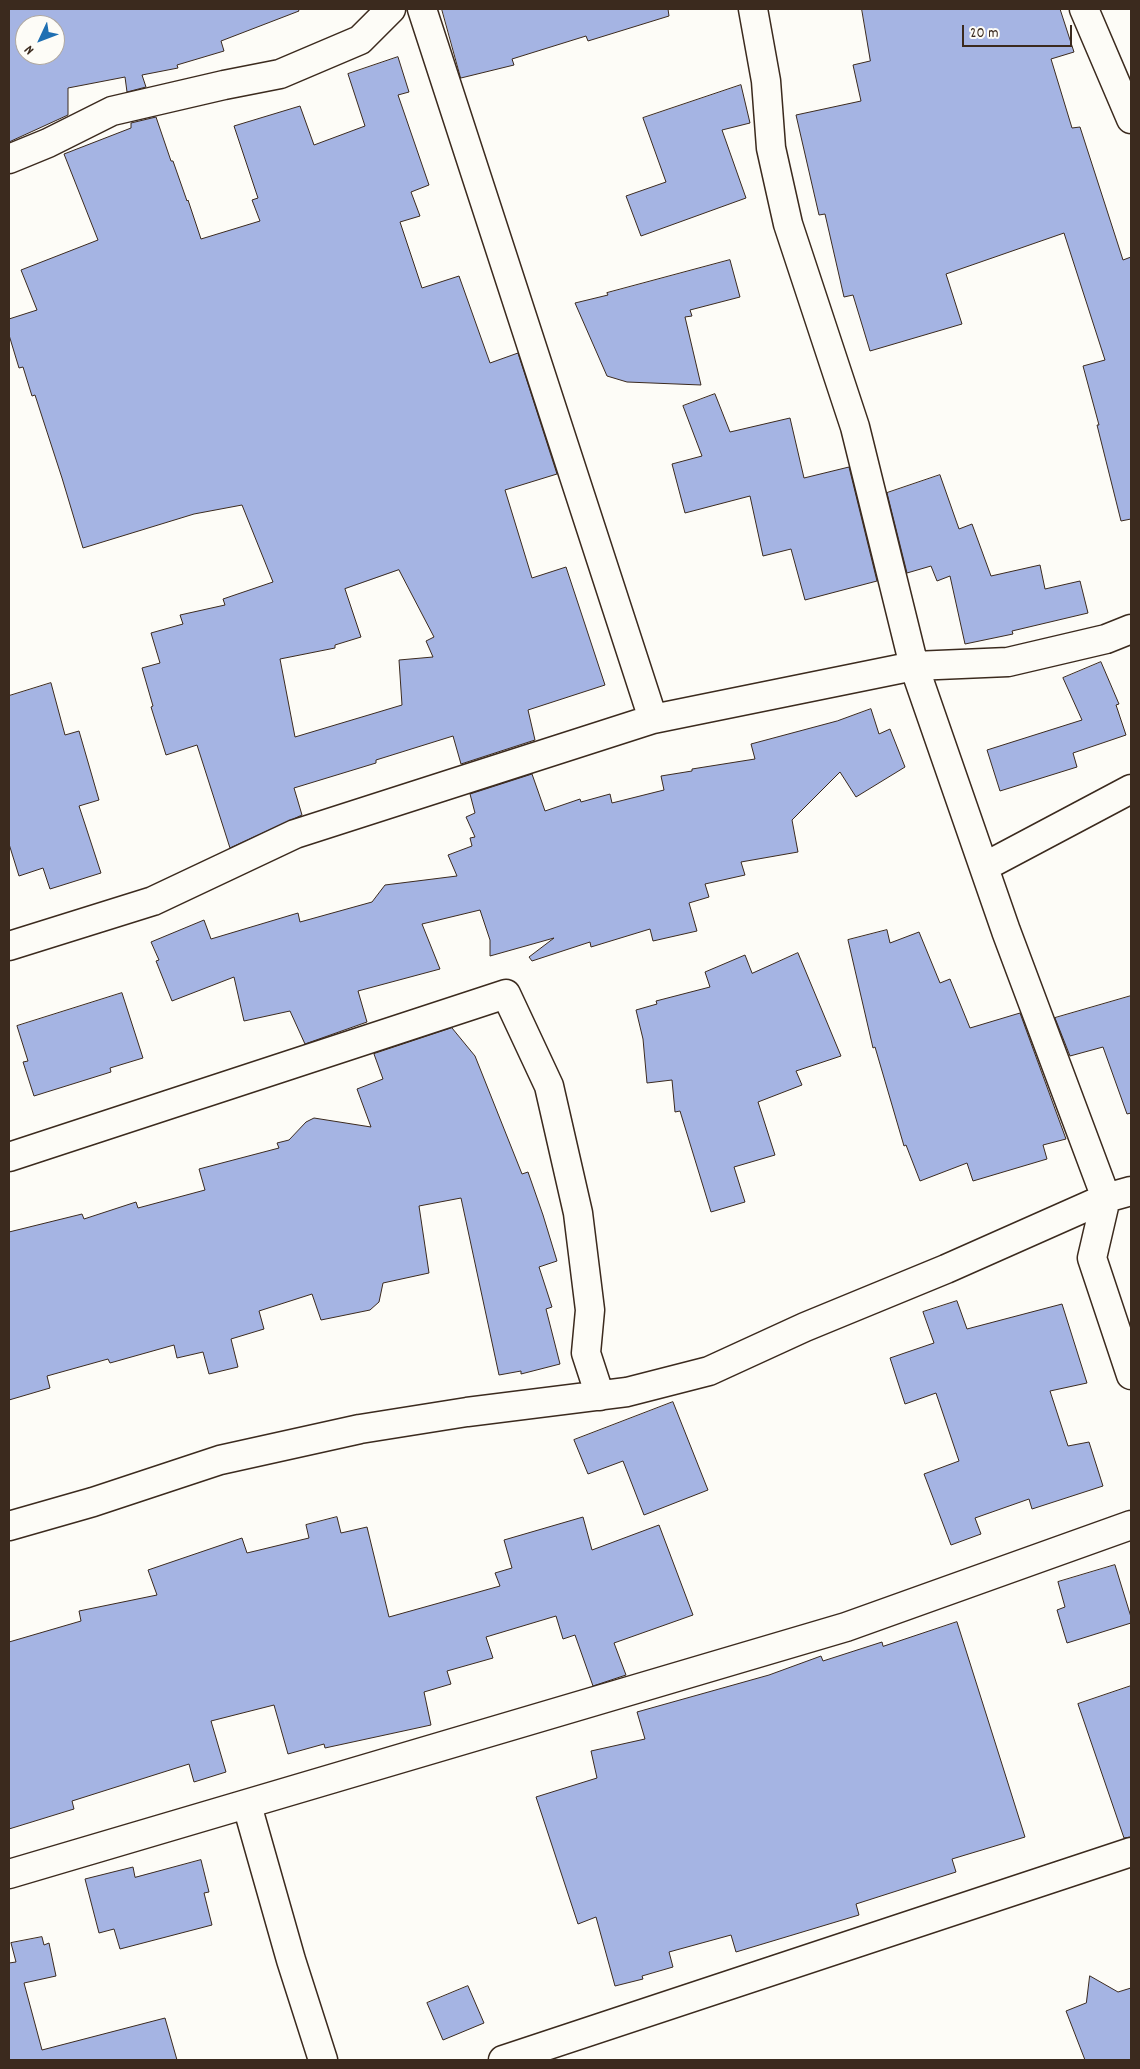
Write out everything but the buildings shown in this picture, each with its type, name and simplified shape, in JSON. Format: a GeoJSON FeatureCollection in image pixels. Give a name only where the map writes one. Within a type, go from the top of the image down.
{"type":"FeatureCollection","features":[{"type":"Feature","properties":{"kind":"street"},"geometry":{"type":"LineString","coordinates":[[9,159],[48,143],[112,111],[280,74],[360,40],[391,9]]}},
{"type":"Feature","properties":{"kind":"street"},"geometry":{"type":"LineString","coordinates":[[422,9],[654,719]]}},
{"type":"Feature","properties":{"kind":"street"},"geometry":{"type":"LineString","coordinates":[[753,9],[766,81],[771,148],[788,224],[855,427],[914,666],[984,867],[1119,1194],[1092,1258],[1131,1375]]}},
{"type":"Feature","properties":{"kind":"street"},"geometry":{"type":"LineString","coordinates":[[1084,9],[1131,120]]}},
{"type":"Feature","properties":{"kind":"street"},"geometry":{"type":"LineString","coordinates":[[9,946],[153,901],[295,834],[654,719],[914,666],[1008,662],[1106,639],[1131,629]]}},
{"type":"Feature","properties":{"kind":"street"},"geometry":{"type":"LineString","coordinates":[[984,867],[1131,789]]}},
{"type":"Feature","properties":{"kind":"street"},"geometry":{"type":"LineString","coordinates":[[9,1157],[506,994],[549,1086],[578,1213],[590,1310],[586,1353],[600,1396]]}},
{"type":"Feature","properties":{"kind":"street"},"geometry":{"type":"LineString","coordinates":[[9,1526],[93,1502],[220,1460],[360,1429],[467,1412],[627,1392],[709,1371],[805,1327],[946,1269],[1119,1194]]}},
{"type":"Feature","properties":{"kind":"street"},"geometry":{"type":"LineString","coordinates":[[9,1874],[846,1627],[1131,1525]]}},
{"type":"Feature","properties":{"kind":"street"},"geometry":{"type":"LineString","coordinates":[[247,1805],[291,1960],[323,2060]]}},
{"type":"Feature","properties":{"kind":"street"},"geometry":{"type":"LineString","coordinates":[[503,2060],[1131,1852]]}}]}
